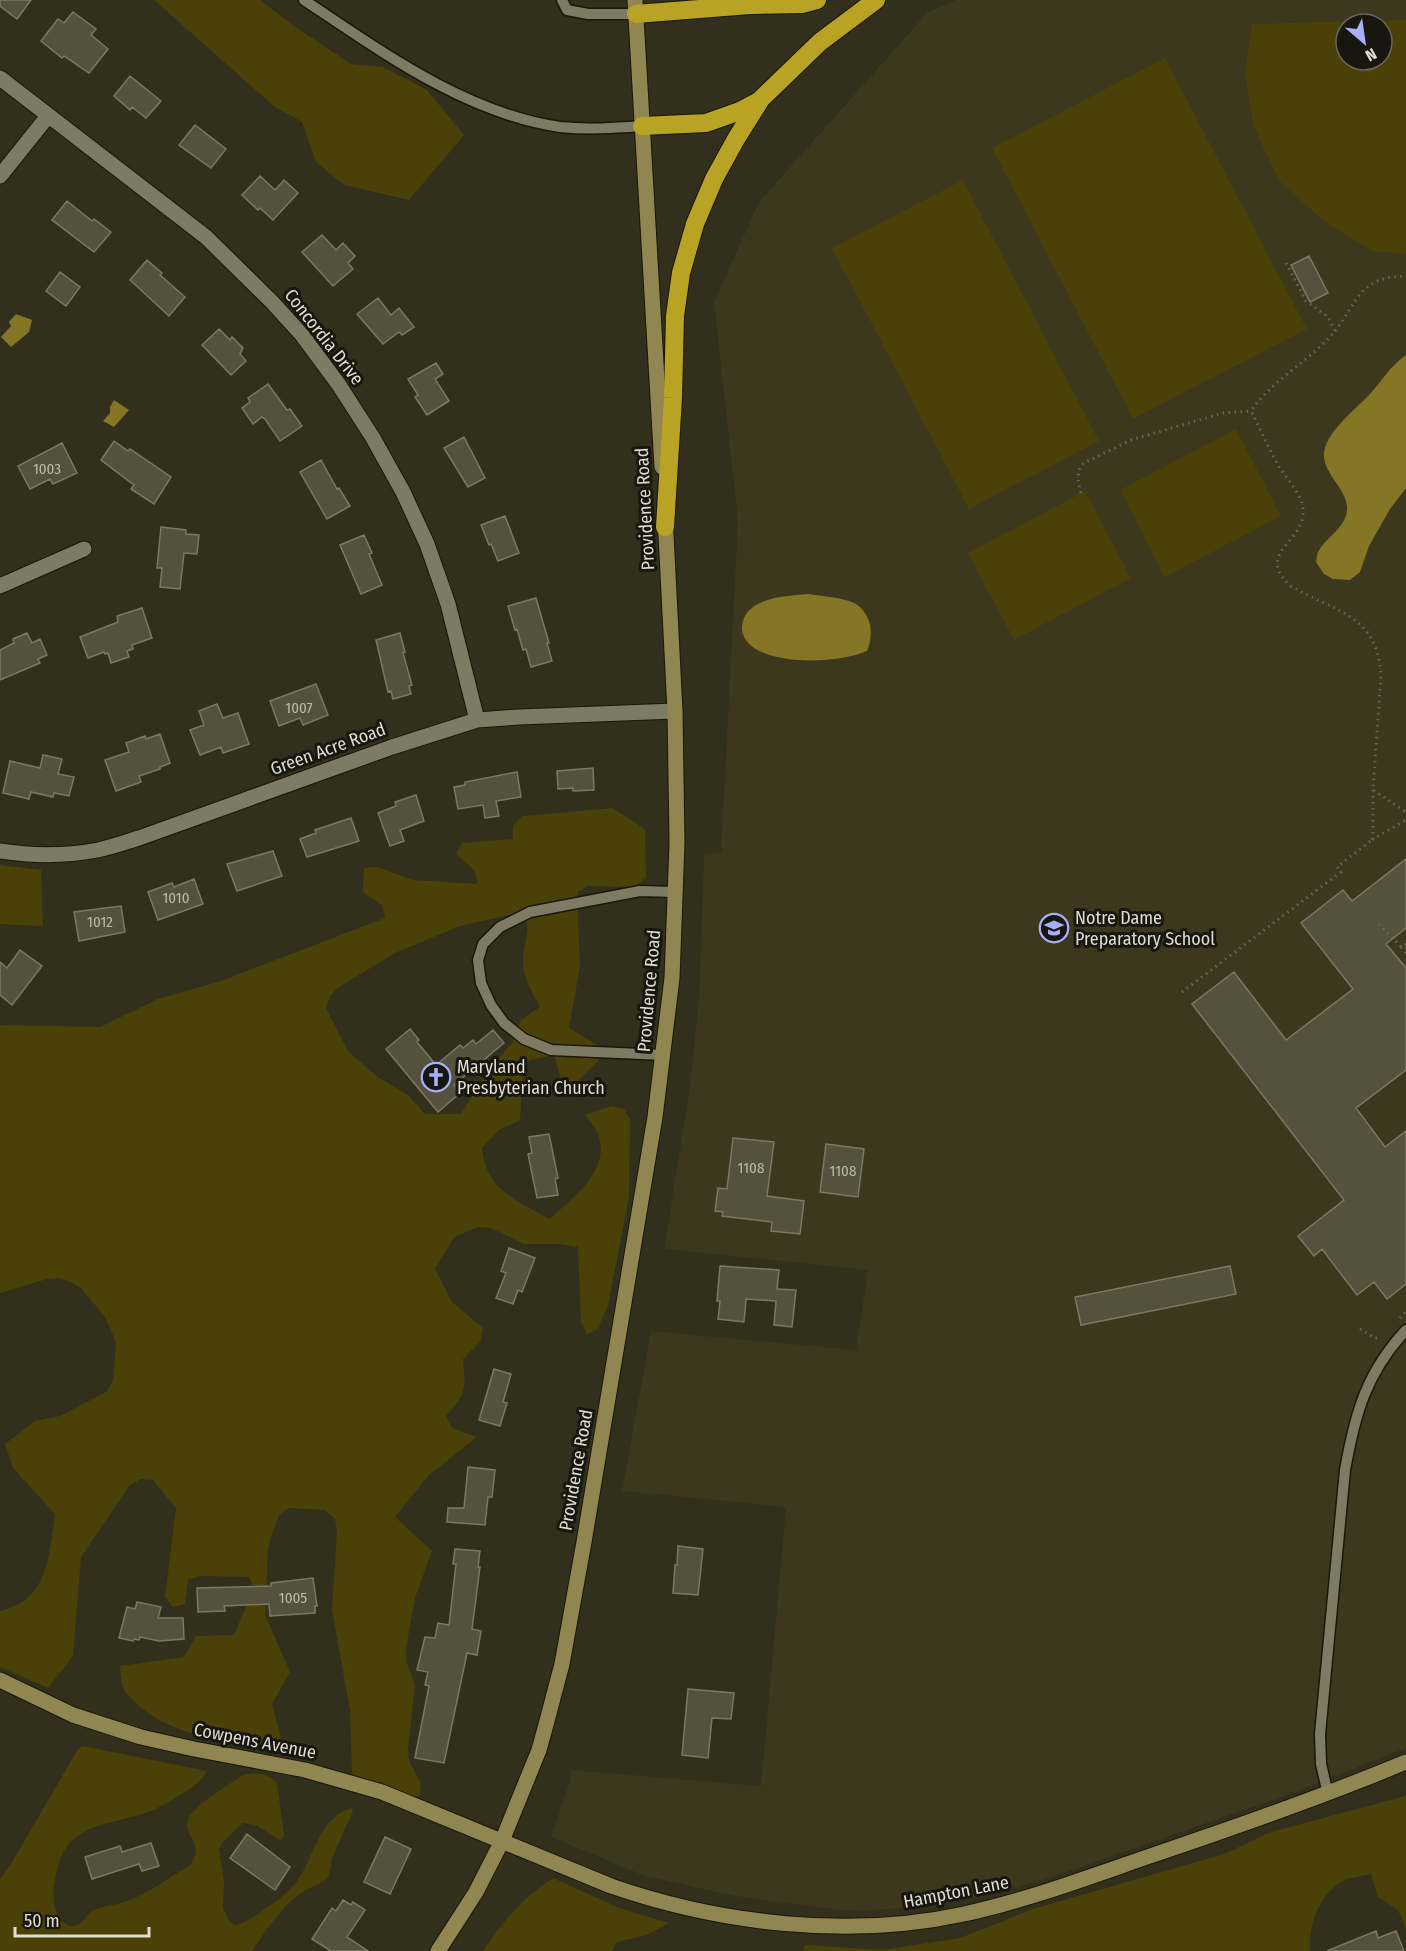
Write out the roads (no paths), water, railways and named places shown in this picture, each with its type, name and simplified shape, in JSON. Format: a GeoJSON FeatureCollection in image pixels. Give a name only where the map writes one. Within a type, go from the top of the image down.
{"type":"FeatureCollection","features":[{"type":"Feature","properties":{"kind":"highway"},"geometry":{"type":"LineString","coordinates":[[732,0],[750,5]]}},
{"type":"Feature","properties":{"kind":"highway"},"geometry":{"type":"LineString","coordinates":[[636,7],[802,4],[817,0]]}},
{"type":"Feature","properties":{"kind":"highway"},"geometry":{"type":"LineString","coordinates":[[665,527],[673,398],[675,316],[681,273],[695,224],[714,179],[761,99],[820,42],[876,0]]}},
{"type":"Feature","properties":{"kind":"highway"},"geometry":{"type":"LineString","coordinates":[[642,126],[706,123],[740,111],[761,99]]}},
{"type":"Feature","properties":{"kind":"street","name":"Providence Road"},"geometry":{"type":"LineString","coordinates":[[438,1951],[476,1892],[502,1841],[539,1750],[562,1664],[620,1334],[664,1055],[672,978],[676,892],[675,711],[636,7]]}},
{"type":"Feature","properties":{"kind":"street","name":"Concordia Drive"},"geometry":{"type":"LineString","coordinates":[[0,78],[206,237],[237,266],[302,335],[339,385],[373,438],[398,483],[427,544],[448,604],[477,720]]}},
{"type":"Feature","properties":{"kind":"street"},"geometry":{"type":"LineString","coordinates":[[0,176],[48,116]]}},
{"type":"Feature","properties":{"kind":"street"},"geometry":{"type":"LineString","coordinates":[[0,586],[84,549]]}},
{"type":"Feature","properties":{"kind":"street","name":"Green Acre Road"},"geometry":{"type":"LineString","coordinates":[[0,851],[21,854],[60,854],[99,850],[139,838],[392,747],[477,720],[675,711]]}},
{"type":"Feature","properties":{"kind":"street","name":"Cowpens Avenue"},"geometry":{"type":"LineString","coordinates":[[0,1680],[73,1715],[106,1726],[194,1749],[267,1762],[341,1779],[412,1803],[502,1841]]}},
{"type":"Feature","properties":{"kind":"street","name":"Hampton Lane"},"geometry":{"type":"LineString","coordinates":[[502,1841],[611,1886],[693,1910],[730,1917],[789,1923],[882,1924],[961,1914],[1017,1900],[1328,1794],[1406,1762]]}},
{"type":"Feature","properties":{"kind":"lane"},"geometry":{"type":"LineString","coordinates":[[304,0],[402,63],[485,106],[536,123],[572,128],[642,126]]}},
{"type":"Feature","properties":{"kind":"lane"},"geometry":{"type":"LineString","coordinates":[[562,0],[567,10],[588,14],[636,7]]}},
{"type":"Feature","properties":{"kind":"lane"},"geometry":{"type":"LineString","coordinates":[[664,1055],[551,1050],[524,1039],[504,1023],[491,1005],[481,983],[478,960],[483,944],[500,927],[530,912],[622,893],[676,892]]}},
{"type":"Feature","properties":{"kind":"lane"},"geometry":{"type":"LineString","coordinates":[[1328,1794],[1321,1764],[1320,1734],[1347,1461],[1352,1432],[1370,1380],[1383,1358],[1406,1330]]}},
{"type":"Feature","properties":{"kind":"place","name":"Notre Dame Preparatory School"},"geometry":{"type":"Point","coordinates":[1054,928]}},
{"type":"Feature","properties":{"kind":"place","name":"Maryland Presbyterian Church"},"geometry":{"type":"Point","coordinates":[436,1077]}}]}
